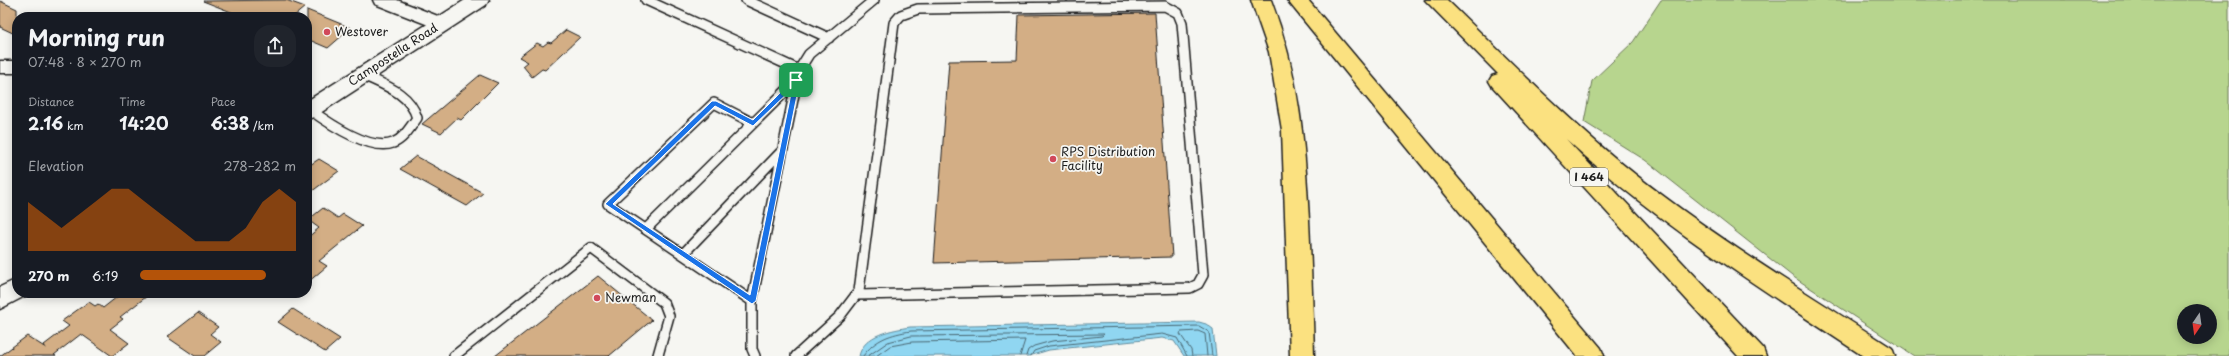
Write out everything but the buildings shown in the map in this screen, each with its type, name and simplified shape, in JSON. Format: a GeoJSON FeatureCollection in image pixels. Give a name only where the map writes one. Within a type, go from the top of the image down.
{"type":"FeatureCollection","features":[{"type":"Feature","properties":{"kind":"highway"},"geometry":{"type":"LineString","coordinates":[[1261,0],[1282,60],[1289,92],[1294,131],[1302,356]]}},
{"type":"Feature","properties":{"kind":"highway"},"geometry":{"type":"LineString","coordinates":[[1297,0],[1592,356]]}},
{"type":"Feature","properties":{"kind":"highway","name":"I 464"},"geometry":{"type":"LineString","coordinates":[[1423,0],[1754,356]]}},
{"type":"Feature","properties":{"kind":"highway"},"geometry":{"type":"LineString","coordinates":[[1435,0],[1571,132],[1627,179],[1708,240],[1883,356]]}},
{"type":"Feature","properties":{"kind":"main road","name":"Campostella Road"},"geometry":{"type":"LineString","coordinates":[[312,107],[480,0]]}},
{"type":"Feature","properties":{"kind":"main road"},"geometry":{"type":"LineString","coordinates":[[0,299],[12,292]]}},
{"type":"Feature","properties":{"kind":"street"},"geometry":{"type":"LineString","coordinates":[[381,0],[442,24]]}},
{"type":"Feature","properties":{"kind":"street"},"geometry":{"type":"LineString","coordinates":[[0,68],[12,67]]}},
{"type":"Feature","properties":{"kind":"lane"},"geometry":{"type":"LineString","coordinates":[[646,0],[799,70]]}},
{"type":"Feature","properties":{"kind":"lane"},"geometry":{"type":"LineString","coordinates":[[746,0],[829,38]]}},
{"type":"Feature","properties":{"kind":"lane"},"geometry":{"type":"LineString","coordinates":[[755,356],[752,349],[752,301],[799,70],[809,54],[874,0]]}},
{"type":"Feature","properties":{"kind":"lane"},"geometry":{"type":"LineString","coordinates":[[796,356],[840,316],[860,291],[894,23],[901,15],[918,9],[1165,6],[1178,13],[1182,23],[1203,275],[1198,284],[1190,288],[857,295]]}},
{"type":"Feature","properties":{"kind":"lane"},"geometry":{"type":"LineString","coordinates":[[312,112],[367,141],[380,145],[398,140],[417,118],[416,109],[400,94],[363,75]]}},
{"type":"Feature","properties":{"kind":"lane"},"geometry":{"type":"LineString","coordinates":[[646,229],[796,80]]}},
{"type":"Feature","properties":{"kind":"lane"},"geometry":{"type":"LineString","coordinates":[[752,301],[608,204],[714,103],[753,123]]}},
{"type":"Feature","properties":{"kind":"lane"},"geometry":{"type":"LineString","coordinates":[[683,254],[782,151]]}},
{"type":"Feature","properties":{"kind":"lane"},"geometry":{"type":"LineString","coordinates":[[454,356],[591,248],[664,303],[669,316],[658,356]]}},
{"type":"Feature","properties":{"kind":"green space"},"geometry":{"type":"Polygon","coordinates":[[[1661,0],[2229,0],[2229,356],[1914,356],[1792,276],[1645,160],[1584,122],[1592,81],[1633,42],[1661,0]]]}},
{"type":"Feature","properties":{"kind":"water"},"geometry":{"type":"Polygon","coordinates":[[[1199,322],[1206,324],[1213,329],[1216,356],[1184,356],[1174,341],[1162,338],[1049,350],[1029,356],[859,356],[867,343],[880,334],[910,327],[1199,322]]]}},
{"type":"Feature","properties":{"kind":"place","name":"Westover"},"geometry":{"type":"Point","coordinates":[327,32]}},
{"type":"Feature","properties":{"kind":"place","name":"RPS Distribution Facility"},"geometry":{"type":"Point","coordinates":[1053,159]}},
{"type":"Feature","properties":{"kind":"place","name":"Newman"},"geometry":{"type":"Point","coordinates":[597,298]}},
{"type":"Feature","properties":{"kind":"route"},"geometry":{"type":"LineString","coordinates":[[796,80],[752,301],[608,204],[714,103],[753,123],[796,80]]}}]}
